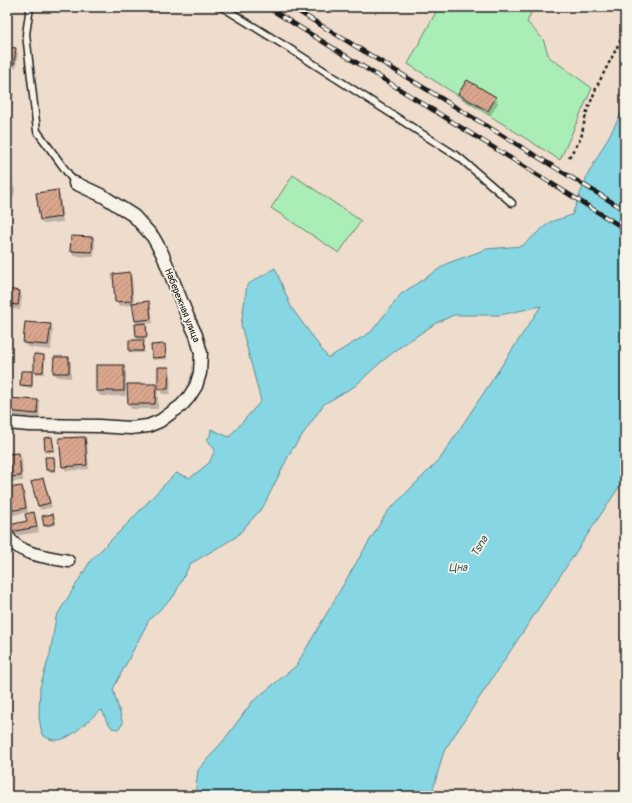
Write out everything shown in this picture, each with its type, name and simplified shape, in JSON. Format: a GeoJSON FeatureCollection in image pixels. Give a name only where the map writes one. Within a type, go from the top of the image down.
{"type":"FeatureCollection","features":[{"type":"Feature","properties":{"kind":"street","name":"Набережная улица"},"geometry":{"type":"LineString","coordinates":[[7,423],[29,426],[99,426],[130,428],[148,426],[160,421],[181,406],[196,386],[200,373],[201,354],[196,335],[162,253],[153,237],[134,216],[103,196],[75,183]]}},
{"type":"Feature","properties":{"kind":"street"},"geometry":{"type":"LineString","coordinates":[[7,535],[10,541],[27,552],[68,561]]}},
{"type":"Feature","properties":{"kind":"lane"},"geometry":{"type":"LineString","coordinates":[[30,7],[26,34],[36,131],[75,183]]}},
{"type":"Feature","properties":{"kind":"lane"},"geometry":{"type":"LineString","coordinates":[[222,7],[460,158],[512,204]]}},
{"type":"Feature","properties":{"kind":"path"},"geometry":{"type":"LineString","coordinates":[[569,157],[581,138],[586,114],[625,32]]}},
{"type":"Feature","properties":{"kind":"green space"},"geometry":{"type":"Polygon","coordinates":[[[442,7],[534,7],[527,22],[543,39],[549,57],[592,88],[560,160],[408,64],[437,10],[442,7]]]}},
{"type":"Feature","properties":{"kind":"green space"},"geometry":{"type":"Polygon","coordinates":[[[293,175],[361,221],[339,253],[271,208],[293,175]]]}},
{"type":"Feature","properties":{"kind":"water","name":"Цна"},"geometry":{"type":"Polygon","coordinates":[[[625,107],[625,478],[444,751],[431,796],[195,796],[198,770],[224,740],[252,702],[296,666],[387,512],[440,459],[541,306],[500,315],[454,315],[436,323],[400,347],[355,386],[324,404],[291,451],[263,507],[236,537],[190,564],[174,596],[149,620],[113,689],[123,724],[118,729],[112,728],[106,720],[102,710],[78,730],[64,739],[50,739],[42,735],[39,717],[40,687],[50,654],[56,617],[91,560],[176,473],[190,478],[209,463],[215,450],[207,439],[210,436],[211,429],[229,437],[261,401],[241,325],[247,285],[275,268],[291,307],[328,358],[371,332],[401,294],[448,263],[487,249],[522,246],[550,222],[572,215],[587,176],[625,107]]]}},
{"type":"Feature","properties":{"kind":"building"},"geometry":{"type":"Polygon","coordinates":[[[7,47],[16,48],[14,64],[7,63],[7,47]]]}},
{"type":"Feature","properties":{"kind":"building"},"geometry":{"type":"Polygon","coordinates":[[[467,80],[496,97],[488,111],[458,94],[467,80]]]}},
{"type":"Feature","properties":{"kind":"building"},"geometry":{"type":"Polygon","coordinates":[[[7,86],[12,86],[10,105],[7,104],[7,86]]]}},
{"type":"Feature","properties":{"kind":"building"},"geometry":{"type":"Polygon","coordinates":[[[7,182],[12,183],[11,193],[7,192],[7,182]]]}},
{"type":"Feature","properties":{"kind":"building"},"geometry":{"type":"Polygon","coordinates":[[[58,190],[61,217],[40,220],[36,193],[58,190]]]}},
{"type":"Feature","properties":{"kind":"building"},"geometry":{"type":"Polygon","coordinates":[[[71,236],[93,237],[92,252],[70,251],[71,236]]]}},
{"type":"Feature","properties":{"kind":"building"},"geometry":{"type":"Polygon","coordinates":[[[130,272],[132,301],[115,302],[113,274],[130,272]]]}},
{"type":"Feature","properties":{"kind":"building"},"geometry":{"type":"Polygon","coordinates":[[[7,289],[20,291],[18,305],[7,304],[7,289]]]}},
{"type":"Feature","properties":{"kind":"building"},"geometry":{"type":"Polygon","coordinates":[[[149,301],[151,319],[135,321],[132,303],[149,301]]]}},
{"type":"Feature","properties":{"kind":"building"},"geometry":{"type":"Polygon","coordinates":[[[25,322],[51,324],[48,345],[23,343],[25,322]]]}},
{"type":"Feature","properties":{"kind":"building"},"geometry":{"type":"Polygon","coordinates":[[[146,323],[147,337],[136,337],[135,324],[146,323]]]}},
{"type":"Feature","properties":{"kind":"building"},"geometry":{"type":"Polygon","coordinates":[[[129,340],[144,340],[143,351],[129,351],[129,340]]]}},
{"type":"Feature","properties":{"kind":"building"},"geometry":{"type":"Polygon","coordinates":[[[165,344],[166,357],[152,358],[151,345],[165,344]]]}},
{"type":"Feature","properties":{"kind":"building"},"geometry":{"type":"Polygon","coordinates":[[[34,354],[44,355],[43,372],[34,372],[34,354]]]}},
{"type":"Feature","properties":{"kind":"building"},"geometry":{"type":"Polygon","coordinates":[[[54,357],[69,357],[69,373],[53,373],[54,357]]]}},
{"type":"Feature","properties":{"kind":"building"},"geometry":{"type":"Polygon","coordinates":[[[96,365],[124,365],[124,391],[96,391],[96,365]]]}},
{"type":"Feature","properties":{"kind":"building"},"geometry":{"type":"Polygon","coordinates":[[[158,367],[169,367],[168,389],[158,389],[158,367]]]}},
{"type":"Feature","properties":{"kind":"building"},"geometry":{"type":"Polygon","coordinates":[[[21,371],[32,371],[32,386],[20,385],[21,371]]]}},
{"type":"Feature","properties":{"kind":"building"},"geometry":{"type":"Polygon","coordinates":[[[127,384],[156,384],[155,404],[128,404],[127,384]]]}},
{"type":"Feature","properties":{"kind":"building"},"geometry":{"type":"Polygon","coordinates":[[[7,398],[38,400],[37,414],[7,411],[7,398]]]}},
{"type":"Feature","properties":{"kind":"building"},"geometry":{"type":"Polygon","coordinates":[[[52,437],[54,450],[45,451],[44,438],[52,437]]]}},
{"type":"Feature","properties":{"kind":"building"},"geometry":{"type":"Polygon","coordinates":[[[85,437],[87,465],[62,467],[59,438],[85,437]]]}},
{"type":"Feature","properties":{"kind":"building"},"geometry":{"type":"Polygon","coordinates":[[[19,453],[21,476],[7,477],[7,454],[19,453]]]}},
{"type":"Feature","properties":{"kind":"building"},"geometry":{"type":"Polygon","coordinates":[[[45,457],[54,457],[55,470],[46,470],[45,457]]]}},
{"type":"Feature","properties":{"kind":"building"},"geometry":{"type":"Polygon","coordinates":[[[43,478],[50,503],[38,506],[31,482],[43,478]]]}},
{"type":"Feature","properties":{"kind":"building"},"geometry":{"type":"Polygon","coordinates":[[[22,486],[26,508],[9,511],[7,488],[22,486]]]}},
{"type":"Feature","properties":{"kind":"building"},"geometry":{"type":"Polygon","coordinates":[[[34,512],[37,527],[10,532],[9,525],[27,521],[25,514],[34,512]]]}},
{"type":"Feature","properties":{"kind":"building"},"geometry":{"type":"Polygon","coordinates":[[[53,514],[55,523],[44,526],[42,516],[53,514]]]}},
{"type":"Feature","properties":{"kind":"railway"},"geometry":{"type":"LineString","coordinates":[[267,7],[625,229]]}},
{"type":"Feature","properties":{"kind":"railway"},"geometry":{"type":"LineString","coordinates":[[291,7],[625,210]]}},
{"type":"Feature","properties":{"kind":"water label","name":"Tsna"},"geometry":{"type":"Point","coordinates":[479,546]}}]}
